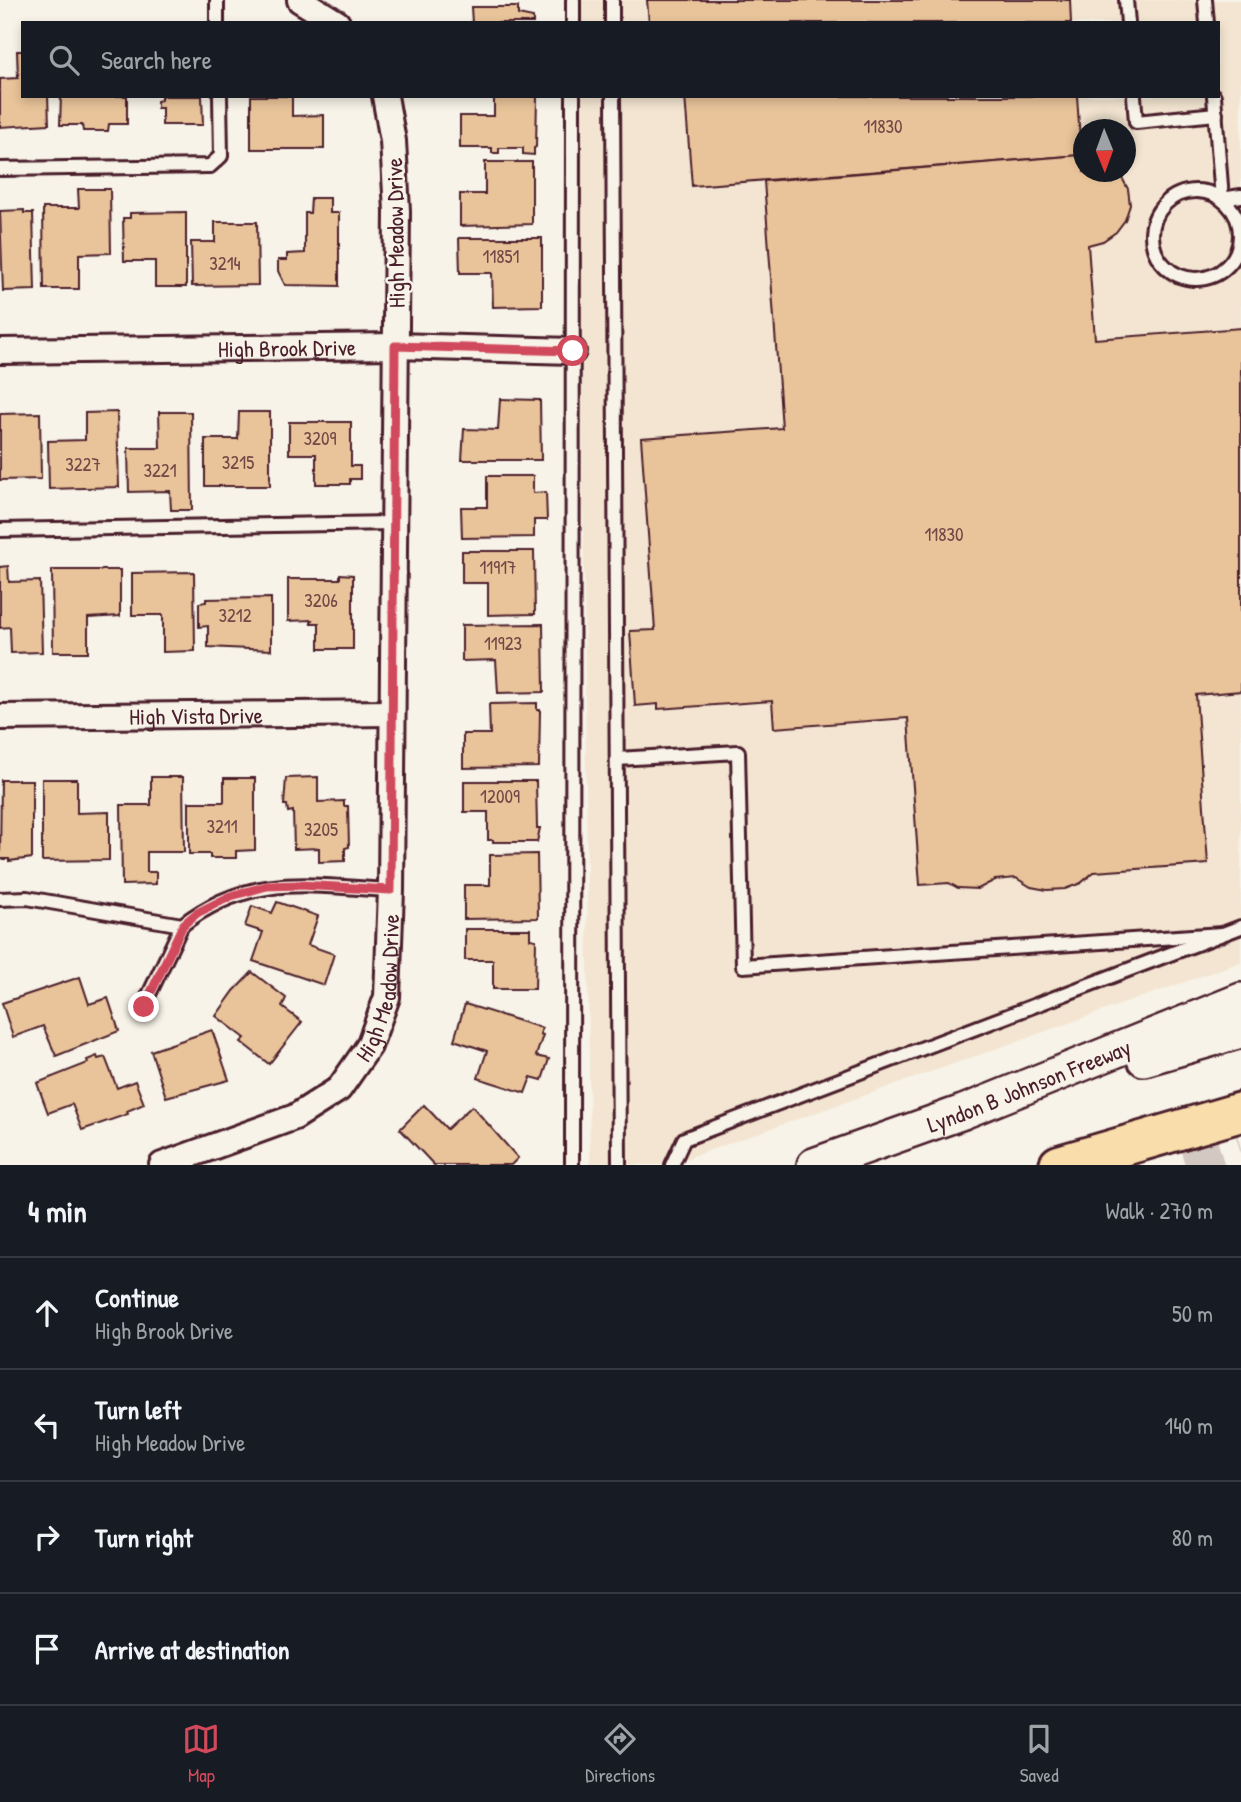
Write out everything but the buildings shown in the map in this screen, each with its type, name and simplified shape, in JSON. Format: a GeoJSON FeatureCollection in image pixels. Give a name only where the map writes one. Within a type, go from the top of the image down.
{"type":"FeatureCollection","features":[{"type":"Feature","properties":{"kind":"highway"},"geometry":{"type":"LineString","coordinates":[[1059,1165],[1241,1112]]}},
{"type":"Feature","properties":{"kind":"main road","name":"Lyndon B Johnson Freeway"},"geometry":{"type":"LineString","coordinates":[[814,1165],[963,1112],[1241,1000]]}},
{"type":"Feature","properties":{"kind":"main road"},"geometry":{"type":"LineString","coordinates":[[963,1112],[1241,1031]]}},
{"type":"Feature","properties":{"kind":"street"},"geometry":{"type":"LineString","coordinates":[[310,2],[334,21]]}},
{"type":"Feature","properties":{"kind":"street","name":"High Meadow Drive"},"geometry":{"type":"LineString","coordinates":[[162,1165],[295,1117],[339,1089],[369,1046],[387,997],[391,890],[397,211],[393,141],[385,98]]}},
{"type":"Feature","properties":{"kind":"street","name":"High Brook Drive"},"geometry":{"type":"LineString","coordinates":[[0,351],[395,346],[573,351]]}},
{"type":"Feature","properties":{"kind":"street","name":"High Vista Drive"},"geometry":{"type":"LineString","coordinates":[[0,717],[391,713]]}},
{"type":"Feature","properties":{"kind":"lane"},"geometry":{"type":"LineString","coordinates":[[217,0],[218,21]]}},
{"type":"Feature","properties":{"kind":"lane"},"geometry":{"type":"LineString","coordinates":[[573,0],[573,21]]}},
{"type":"Feature","properties":{"kind":"lane"},"geometry":{"type":"LineString","coordinates":[[612,0],[612,21]]}},
{"type":"Feature","properties":{"kind":"lane"},"geometry":{"type":"LineString","coordinates":[[1126,0],[1128,21]]}},
{"type":"Feature","properties":{"kind":"lane"},"geometry":{"type":"LineString","coordinates":[[1205,0],[1207,21]]}},
{"type":"Feature","properties":{"kind":"lane"},"geometry":{"type":"LineString","coordinates":[[0,169],[210,166],[221,156],[219,98]]}},
{"type":"Feature","properties":{"kind":"lane"},"geometry":{"type":"LineString","coordinates":[[572,1165],[573,98]]}},
{"type":"Feature","properties":{"kind":"lane"},"geometry":{"type":"LineString","coordinates":[[612,98],[619,1165]]}},
{"type":"Feature","properties":{"kind":"lane"},"geometry":{"type":"LineString","coordinates":[[1134,98],[1136,122],[1216,114]]}},
{"type":"Feature","properties":{"kind":"lane"},"geometry":{"type":"LineString","coordinates":[[1214,98],[1222,199],[1233,209],[1239,223],[1237,252],[1229,264],[1217,273],[1203,278],[1189,278],[1175,273],[1164,264],[1156,252],[1153,231],[1159,211],[1169,200],[1181,193],[1195,190],[1222,199],[1241,196]]}},
{"type":"Feature","properties":{"kind":"lane"},"geometry":{"type":"LineString","coordinates":[[0,530],[393,523]]}},
{"type":"Feature","properties":{"kind":"lane"},"geometry":{"type":"LineString","coordinates":[[617,759],[738,752],[743,966],[1222,934]]}},
{"type":"Feature","properties":{"kind":"lane"},"geometry":{"type":"LineString","coordinates":[[144,1007],[183,925],[197,913],[231,896],[267,886],[391,890]]}},
{"type":"Feature","properties":{"kind":"lane"},"geometry":{"type":"LineString","coordinates":[[0,899],[27,898],[183,925]]}},
{"type":"Feature","properties":{"kind":"lane"},"geometry":{"type":"LineString","coordinates":[[672,1165],[684,1139],[1241,927]]}},
{"type":"Feature","properties":{"kind":"shaded area"},"geometry":{"type":"Polygon","coordinates":[[[578,0],[1241,0],[1241,962],[668,1165],[590,1165],[579,98],[1220,98],[1220,21],[578,21],[578,0]]]}},
{"type":"Feature","properties":{"kind":"tunnel"},"geometry":{"type":"LineString","coordinates":[[1185,1165],[1241,1148]]}},
{"type":"Feature","properties":{"kind":"route"},"geometry":{"type":"LineString","coordinates":[[144,1007],[183,925],[197,913],[231,896],[267,886],[391,890],[395,346],[573,351]]}}]}
